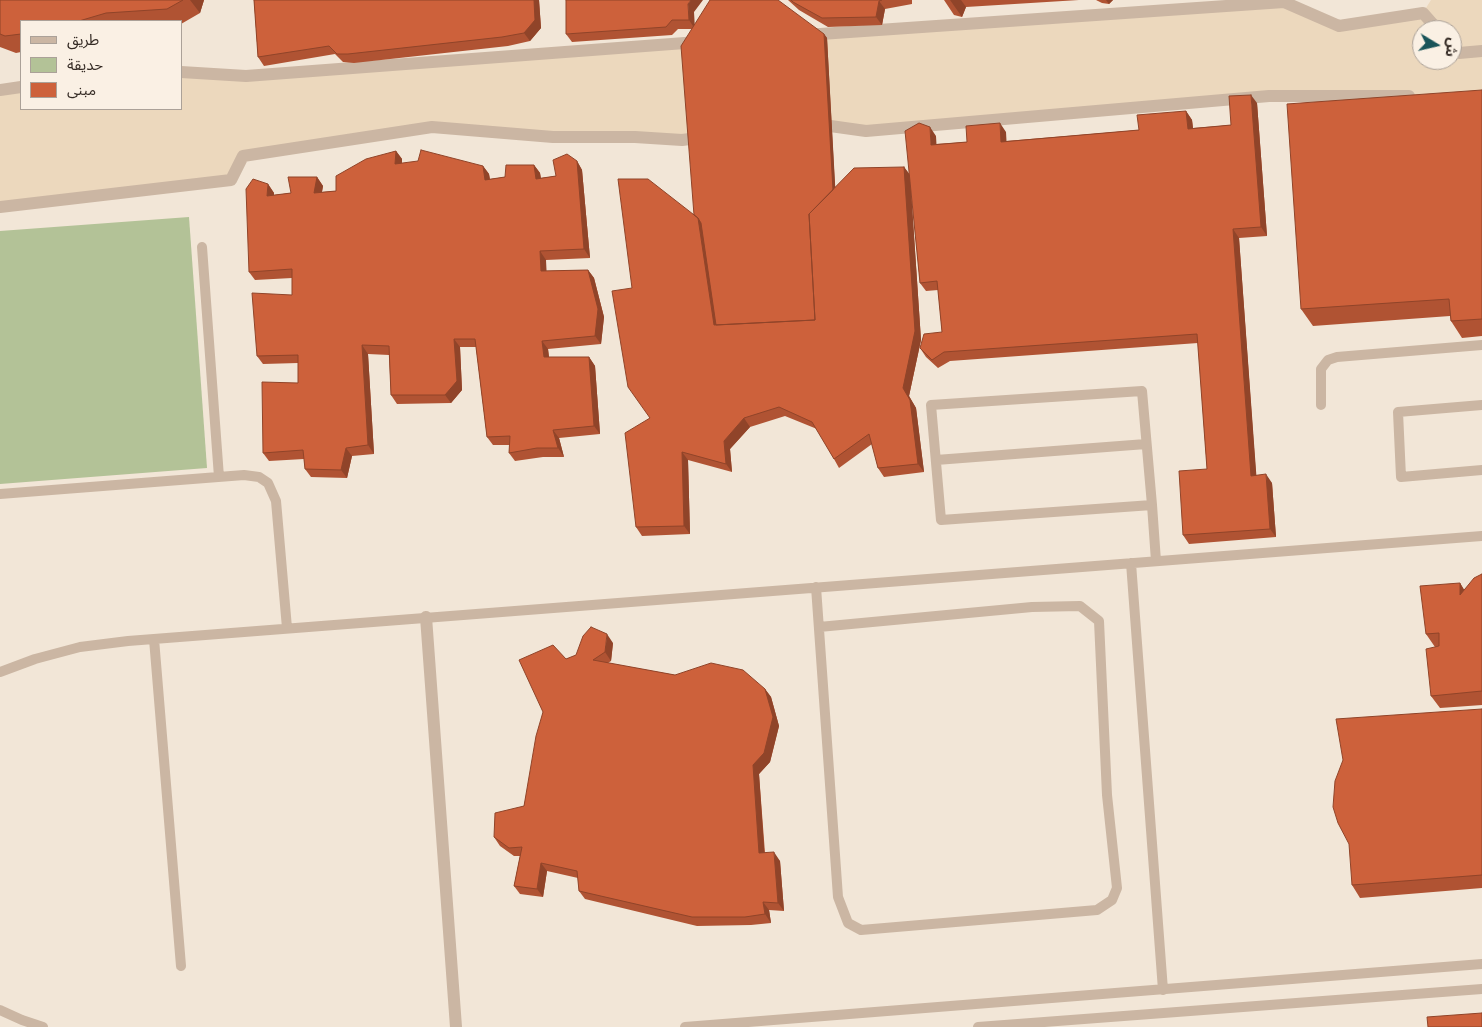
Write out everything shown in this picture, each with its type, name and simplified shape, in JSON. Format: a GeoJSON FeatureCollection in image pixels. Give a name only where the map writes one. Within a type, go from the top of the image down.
{"type":"FeatureCollection","features":[{"type":"Feature","properties":{"kind":"street"},"geometry":{"type":"LineString","coordinates":[[797,35],[1284,2],[1339,26],[1423,12],[1430,20]]}},
{"type":"Feature","properties":{"kind":"street"},"geometry":{"type":"LineString","coordinates":[[182,72],[246,76],[707,41]]}},
{"type":"Feature","properties":{"kind":"street"},"geometry":{"type":"LineString","coordinates":[[1462,54],[1482,52]]}},
{"type":"Feature","properties":{"kind":"street"},"geometry":{"type":"LineString","coordinates":[[0,90],[20,87]]}},
{"type":"Feature","properties":{"kind":"street"},"geometry":{"type":"LineString","coordinates":[[799,124],[808,122],[866,131],[1269,96],[1424,96]]}},
{"type":"Feature","properties":{"kind":"street"},"geometry":{"type":"LineString","coordinates":[[0,207],[231,180],[243,156],[432,127],[552,137],[635,137],[682,140],[721,135]]}},
{"type":"Feature","properties":{"kind":"street"},"geometry":{"type":"LineString","coordinates":[[426,617],[456,1027]]}},
{"type":"Feature","properties":{"kind":"lane"},"geometry":{"type":"LineString","coordinates":[[202,247],[219,477]]}},
{"type":"Feature","properties":{"kind":"lane"},"geometry":{"type":"LineString","coordinates":[[1321,404],[1321,369],[1328,360],[1337,357],[1482,345]]}},
{"type":"Feature","properties":{"kind":"lane"},"geometry":{"type":"LineString","coordinates":[[1152,505],[941,520],[931,404],[1142,391],[1152,505],[1156,561]]}},
{"type":"Feature","properties":{"kind":"lane"},"geometry":{"type":"LineString","coordinates":[[1482,405],[1398,412],[1401,477],[1482,470]]}},
{"type":"Feature","properties":{"kind":"lane"},"geometry":{"type":"LineString","coordinates":[[936,460],[1146,444]]}},
{"type":"Feature","properties":{"kind":"lane"},"geometry":{"type":"LineString","coordinates":[[0,494],[244,475],[259,477],[268,483],[276,501],[287,628]]}},
{"type":"Feature","properties":{"kind":"lane"},"geometry":{"type":"LineString","coordinates":[[0,672],[35,659],[80,647],[154,639],[1482,536]]}},
{"type":"Feature","properties":{"kind":"lane"},"geometry":{"type":"LineString","coordinates":[[1131,563],[1163,990]]}},
{"type":"Feature","properties":{"kind":"lane"},"geometry":{"type":"LineString","coordinates":[[816,587],[838,897],[848,923],[861,930],[1097,910],[1112,900],[1117,888],[1107,795],[1099,622],[1080,606],[1032,608],[819,627]]}},
{"type":"Feature","properties":{"kind":"lane"},"geometry":{"type":"LineString","coordinates":[[154,639],[180,966]]}},
{"type":"Feature","properties":{"kind":"lane"},"geometry":{"type":"LineString","coordinates":[[685,1027],[1482,964]]}},
{"type":"Feature","properties":{"kind":"lane"},"geometry":{"type":"LineString","coordinates":[[978,1027],[1482,989]]}},
{"type":"Feature","properties":{"kind":"lane"},"geometry":{"type":"LineString","coordinates":[[0,1010],[43,1027]]}},
{"type":"Feature","properties":{"kind":"green space"},"geometry":{"type":"Polygon","coordinates":[[[189,217],[207,468],[0,484],[0,231],[189,217]]]}},
{"type":"Feature","properties":{"kind":"shaded area"},"geometry":{"type":"Polygon","coordinates":[[[1431,0],[1482,0],[1482,50],[1462,52],[1462,20],[1432,20],[1424,11],[1431,0]]]}},
{"type":"Feature","properties":{"kind":"shaded area"},"geometry":{"type":"Polygon","coordinates":[[[1284,2],[1339,26],[1423,13],[1429,20],[1412,20],[1412,70],[1462,70],[1462,48],[1482,51],[1482,97],[1269,96],[682,140],[432,127],[243,156],[231,180],[0,207],[0,90],[20,87],[20,110],[182,110],[182,72],[246,76],[1284,2]]]}},
{"type":"Feature","properties":{"kind":"building"},"geometry":{"type":"Polygon","coordinates":[[[0,0],[183,0],[167,9],[106,13],[82,20],[20,20],[20,34],[5,36],[0,34],[0,0]]]}},
{"type":"Feature","properties":{"kind":"building"},"geometry":{"type":"Polygon","coordinates":[[[254,0],[534,0],[535,20],[524,33],[502,37],[348,54],[337,54],[329,46],[258,57],[254,0]]]}},
{"type":"Feature","properties":{"kind":"building"},"geometry":{"type":"Polygon","coordinates":[[[566,0],[691,0],[688,4],[689,20],[672,20],[666,27],[566,34],[566,0]]]}},
{"type":"Feature","properties":{"kind":"building"},"geometry":{"type":"Polygon","coordinates":[[[710,0],[778,0],[824,34],[833,190],[809,214],[815,320],[716,325],[701,223],[694,215],[681,46],[710,0]]]}},
{"type":"Feature","properties":{"kind":"building"},"geometry":{"type":"Polygon","coordinates":[[[791,0],[882,0],[879,1],[876,17],[822,18],[791,0]]]}},
{"type":"Feature","properties":{"kind":"building"},"geometry":{"type":"Polygon","coordinates":[[[1482,90],[1482,319],[1451,321],[1449,299],[1301,309],[1287,104],[1482,90]]]}},
{"type":"Feature","properties":{"kind":"building"},"geometry":{"type":"Polygon","coordinates":[[[1251,95],[1261,227],[1233,229],[1251,476],[1266,474],[1270,529],[1183,535],[1179,471],[1207,469],[1197,334],[944,352],[932,360],[920,348],[924,334],[942,332],[937,281],[920,283],[905,131],[919,123],[930,127],[931,145],[967,142],[966,126],[1000,123],[1001,142],[1139,130],[1137,115],[1186,111],[1188,129],[1231,125],[1229,96],[1251,95]]]}},
{"type":"Feature","properties":{"kind":"building"},"geometry":{"type":"Polygon","coordinates":[[[421,150],[483,166],[485,180],[505,177],[506,165],[534,165],[536,179],[556,176],[553,160],[567,154],[577,161],[584,249],[540,251],[541,271],[588,270],[598,309],[595,336],[542,341],[544,357],[589,357],[594,426],[553,430],[558,448],[537,448],[509,453],[510,436],[487,437],[475,339],[454,339],[457,381],[445,395],[391,395],[389,346],[362,345],[368,445],[346,448],[341,470],[305,469],[303,450],[263,453],[262,382],[298,383],[298,355],[257,356],[252,293],[292,295],[292,269],[249,272],[246,189],[253,179],[268,184],[267,196],[291,193],[288,177],[317,177],[314,193],[336,191],[336,176],[366,159],[396,151],[395,164],[418,161],[421,150]]]}},
{"type":"Feature","properties":{"kind":"building"},"geometry":{"type":"Polygon","coordinates":[[[904,167],[915,331],[903,388],[910,400],[918,464],[878,468],[869,434],[834,459],[812,422],[779,407],[744,418],[724,441],[726,464],[682,452],[684,526],[636,527],[625,433],[650,418],[628,387],[612,291],[632,288],[618,179],[648,179],[698,218],[714,325],[815,320],[809,214],[854,168],[904,167]]]}},
{"type":"Feature","properties":{"kind":"building"},"geometry":{"type":"Polygon","coordinates":[[[1482,574],[1482,691],[1431,696],[1426,649],[1439,646],[1439,633],[1426,634],[1420,586],[1460,583],[1460,595],[1474,578],[1482,574]]]}},
{"type":"Feature","properties":{"kind":"building"},"geometry":{"type":"Polygon","coordinates":[[[591,627],[607,634],[605,652],[593,660],[675,675],[711,663],[743,670],[765,689],[773,717],[764,753],[753,765],[759,853],[774,852],[778,903],[763,902],[765,914],[745,917],[692,917],[579,891],[577,871],[541,863],[537,889],[514,886],[522,847],[509,848],[494,837],[495,813],[524,806],[536,736],[543,712],[519,660],[553,645],[566,659],[576,655],[583,636],[591,627]]]}},
{"type":"Feature","properties":{"kind":"building"},"geometry":{"type":"Polygon","coordinates":[[[1482,709],[1482,875],[1352,885],[1349,844],[1338,823],[1333,807],[1335,781],[1343,760],[1336,719],[1482,709]]]}},
{"type":"Feature","properties":{"kind":"building"},"geometry":{"type":"Polygon","coordinates":[[[1482,1013],[1482,1027],[1428,1027],[1427,1017],[1482,1013]]]}}]}
